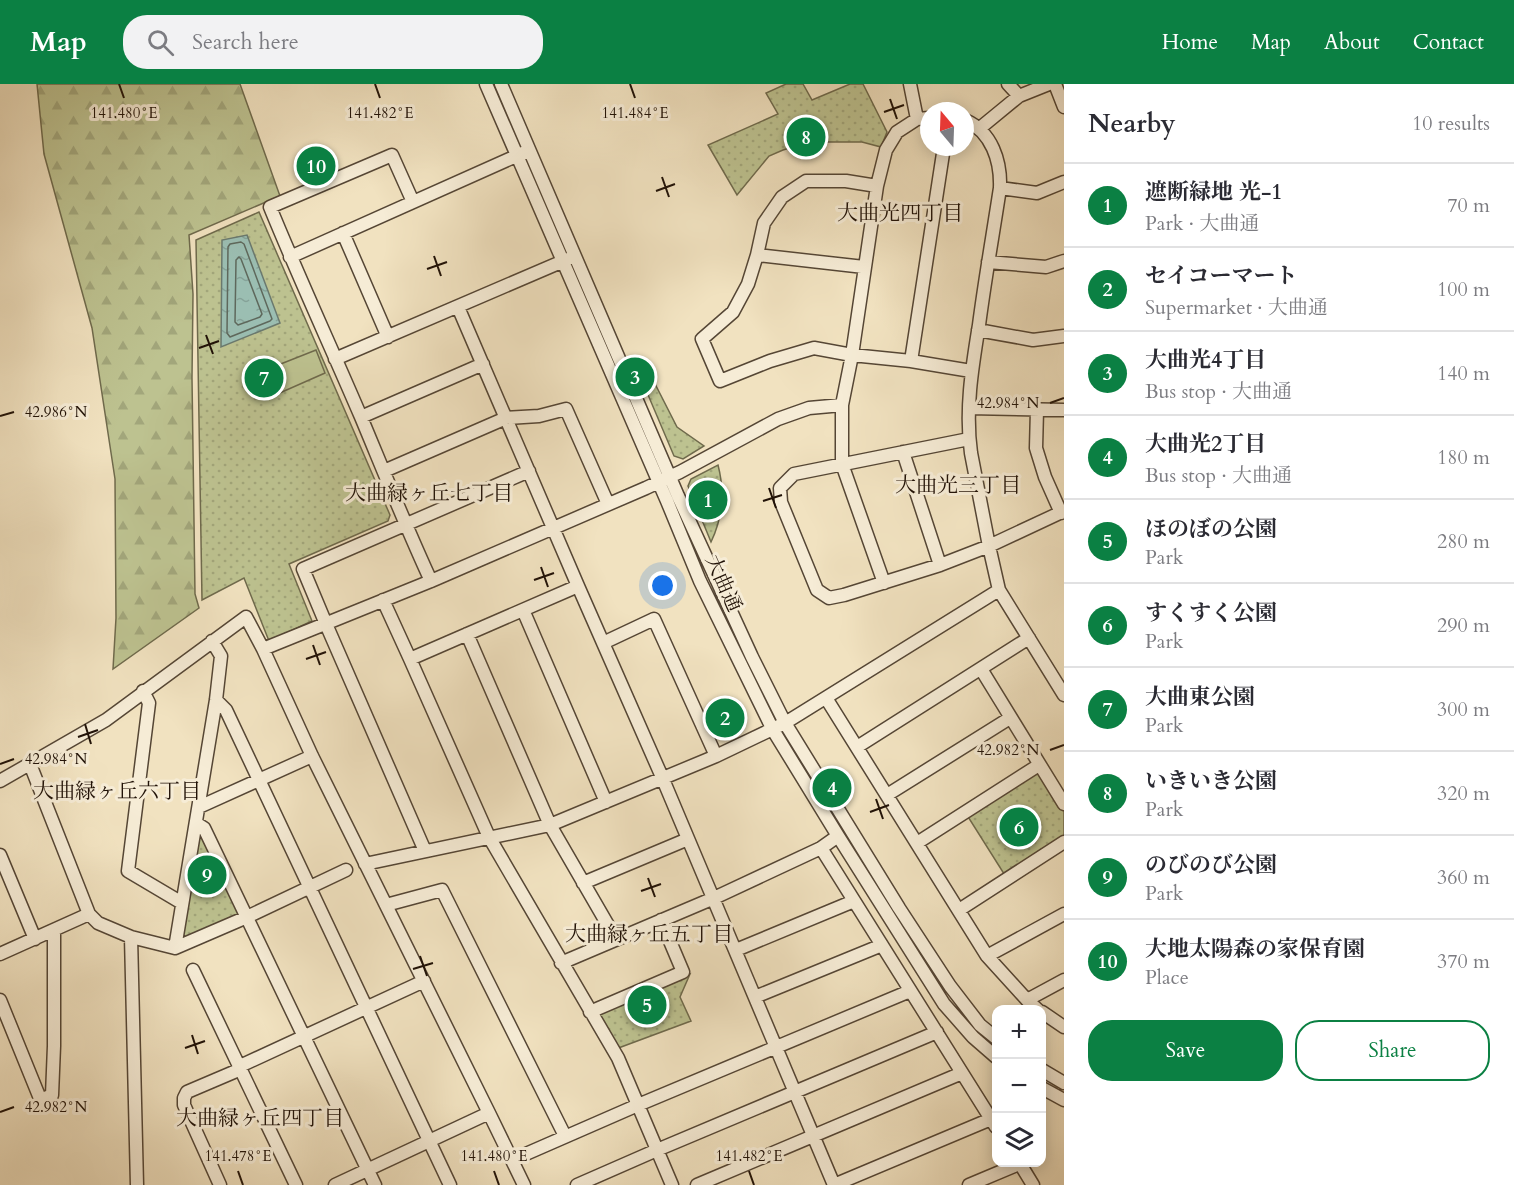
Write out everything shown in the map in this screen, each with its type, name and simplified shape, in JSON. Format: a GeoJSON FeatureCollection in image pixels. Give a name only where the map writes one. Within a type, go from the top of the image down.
{"type":"FeatureCollection","features":[{"type":"Feature","properties":{"kind":"street","name":"大曲通"},"geometry":{"type":"LineString","coordinates":[[486,84],[575,256],[664,480],[700,581],[773,730],[944,1004],[973,1037],[992,1054]]}},
{"type":"Feature","properties":{"kind":"street","name":"大曲通"},"geometry":{"type":"LineString","coordinates":[[501,84],[523,153],[563,261],[664,480],[785,723],[950,986],[980,1025],[992,1035]]}},
{"type":"Feature","properties":{"kind":"street"},"geometry":{"type":"LineString","coordinates":[[910,84],[920,110]]}},
{"type":"Feature","properties":{"kind":"street"},"geometry":{"type":"LineString","coordinates":[[1008,84],[1019,96]]}},
{"type":"Feature","properties":{"kind":"street"},"geometry":{"type":"LineString","coordinates":[[980,128],[1019,96],[1048,84]]}},
{"type":"Feature","properties":{"kind":"street"},"geometry":{"type":"LineString","coordinates":[[1055,84],[1064,107]]}},
{"type":"Feature","properties":{"kind":"street"},"geometry":{"type":"LineString","coordinates":[[884,583],[842,464],[842,405],[852,355],[877,186],[886,150],[897,132],[920,120]]}},
{"type":"Feature","properties":{"kind":"street"},"geometry":{"type":"LineString","coordinates":[[974,125],[980,128],[998,156],[1001,176],[971,371],[969,439],[999,590],[1064,694]]}},
{"type":"Feature","properties":{"kind":"street"},"geometry":{"type":"LineString","coordinates":[[290,258],[523,153]]}},
{"type":"Feature","properties":{"kind":"street"},"geometry":{"type":"LineString","coordinates":[[413,202],[392,155],[270,207],[431,581]]}},
{"type":"Feature","properties":{"kind":"street"},"geometry":{"type":"LineString","coordinates":[[911,361],[943,156]]}},
{"type":"Feature","properties":{"kind":"street"},"geometry":{"type":"LineString","coordinates":[[877,186],[846,181],[806,181],[782,197],[764,223],[748,284],[733,312],[702,339],[720,381],[770,361],[814,348],[971,371]]}},
{"type":"Feature","properties":{"kind":"street"},"geometry":{"type":"LineString","coordinates":[[1000,188],[1037,193],[1064,182]]}},
{"type":"Feature","properties":{"kind":"street"},"geometry":{"type":"LineString","coordinates":[[343,233],[388,337]]}},
{"type":"Feature","properties":{"kind":"street"},"geometry":{"type":"LineString","coordinates":[[757,255],[864,267]]}},
{"type":"Feature","properties":{"kind":"street"},"geometry":{"type":"LineString","coordinates":[[335,359],[575,256]]}},
{"type":"Feature","properties":{"kind":"street"},"geometry":{"type":"LineString","coordinates":[[988,262],[1046,267],[1064,261]]}},
{"type":"Feature","properties":{"kind":"street"},"geometry":{"type":"LineString","coordinates":[[458,307],[714,898],[834,1185],[992,1124]]}},
{"type":"Feature","properties":{"kind":"street"},"geometry":{"type":"LineString","coordinates":[[978,330],[1033,340],[1064,336]]}},
{"type":"Feature","properties":{"kind":"street"},"geometry":{"type":"LineString","coordinates":[[361,417],[483,364]]}},
{"type":"Feature","properties":{"kind":"street"},"geometry":{"type":"LineString","coordinates":[[263,649],[431,581],[664,480],[778,419],[809,408],[842,405]]}},
{"type":"Feature","properties":{"kind":"street"},"geometry":{"type":"LineString","coordinates":[[969,408],[1064,410]]}},
{"type":"Feature","properties":{"kind":"street"},"geometry":{"type":"LineString","coordinates":[[384,471],[506,418],[539,416],[566,409],[608,504]]}},
{"type":"Feature","properties":{"kind":"street"},"geometry":{"type":"LineString","coordinates":[[969,439],[794,474],[780,488],[781,502],[817,590],[829,598],[884,583],[989,546],[1062,512],[1045,477],[1036,448],[1037,410]]}},
{"type":"Feature","properties":{"kind":"street"},"geometry":{"type":"LineString","coordinates":[[903,452],[940,565]]}},
{"type":"Feature","properties":{"kind":"street"},"geometry":{"type":"LineString","coordinates":[[425,850],[303,569],[529,471]]}},
{"type":"Feature","properties":{"kind":"street"},"geometry":{"type":"LineString","coordinates":[[410,659],[578,586]]}},
{"type":"Feature","properties":{"kind":"street"},"geometry":{"type":"LineString","coordinates":[[365,864],[550,825],[716,756],[785,723],[999,590]]}},
{"type":"Feature","properties":{"kind":"street"},"geometry":{"type":"LineString","coordinates":[[383,600],[489,837],[618,1058],[672,1185]]}},
{"type":"Feature","properties":{"kind":"street"},"geometry":{"type":"LineString","coordinates":[[523,610],[606,802]]}},
{"type":"Feature","properties":{"kind":"street"},"geometry":{"type":"LineString","coordinates":[[0,781],[106,720],[246,617],[312,756],[524,1185]]}},
{"type":"Feature","properties":{"kind":"street"},"geometry":{"type":"LineString","coordinates":[[603,643],[654,619],[716,756]]}},
{"type":"Feature","properties":{"kind":"street"},"geometry":{"type":"LineString","coordinates":[[467,634],[550,825],[616,939]]}},
{"type":"Feature","properties":{"kind":"street"},"geometry":{"type":"LineString","coordinates":[[857,747],[1029,638]]}},
{"type":"Feature","properties":{"kind":"street"},"geometry":{"type":"LineString","coordinates":[[175,948],[216,700],[221,656],[212,641]]}},
{"type":"Feature","properties":{"kind":"street"},"geometry":{"type":"LineString","coordinates":[[981,669],[1064,804]]}},
{"type":"Feature","properties":{"kind":"street"},"geometry":{"type":"LineString","coordinates":[[143,691],[149,703],[128,871],[182,903]]}},
{"type":"Feature","properties":{"kind":"street"},"geometry":{"type":"LineString","coordinates":[[826,698],[987,956],[1033,1005]]}},
{"type":"Feature","properties":{"kind":"street"},"geometry":{"type":"LineString","coordinates":[[216,700],[226,710],[260,780],[450,1185]]}},
{"type":"Feature","properties":{"kind":"street"},"geometry":{"type":"LineString","coordinates":[[887,795],[1010,718]]}},
{"type":"Feature","properties":{"kind":"street"},"geometry":{"type":"LineString","coordinates":[[199,807],[312,756]]}},
{"type":"Feature","properties":{"kind":"street"},"geometry":{"type":"LineString","coordinates":[[30,764],[89,914],[98,923],[131,937],[175,948],[346,870]]}},
{"type":"Feature","properties":{"kind":"street"},"geometry":{"type":"LineString","coordinates":[[917,843],[1039,765]]}},
{"type":"Feature","properties":{"kind":"street"},"geometry":{"type":"LineString","coordinates":[[196,824],[204,828],[375,1185]]}},
{"type":"Feature","properties":{"kind":"street"},"geometry":{"type":"LineString","coordinates":[[561,963],[714,898],[821,848],[838,836]]}},
{"type":"Feature","properties":{"kind":"street"},"geometry":{"type":"LineString","coordinates":[[583,883],[688,839]]}},
{"type":"Feature","properties":{"kind":"street"},"geometry":{"type":"LineString","coordinates":[[959,910],[1064,842]]}},
{"type":"Feature","properties":{"kind":"street"},"geometry":{"type":"LineString","coordinates":[[821,848],[992,1120]]}},
{"type":"Feature","properties":{"kind":"street"},"geometry":{"type":"LineString","coordinates":[[0,855],[35,939]]}},
{"type":"Feature","properties":{"kind":"street"},"geometry":{"type":"LineString","coordinates":[[386,905],[442,890],[565,1136]]}},
{"type":"Feature","properties":{"kind":"street"},"geometry":{"type":"LineString","coordinates":[[736,950],[854,900]]}},
{"type":"Feature","properties":{"kind":"street"},"geometry":{"type":"LineString","coordinates":[[0,954],[89,914]]}},
{"type":"Feature","properties":{"kind":"street"},"geometry":{"type":"LineString","coordinates":[[987,956],[1064,914]]}},
{"type":"Feature","properties":{"kind":"street"},"geometry":{"type":"LineString","coordinates":[[591,1012],[683,972],[661,920]]}},
{"type":"Feature","properties":{"kind":"street"},"geometry":{"type":"LineString","coordinates":[[0,1000],[39,1096],[45,1098],[52,1095],[54,930]]}},
{"type":"Feature","properties":{"kind":"street"},"geometry":{"type":"LineString","coordinates":[[131,937],[138,1185]]}},
{"type":"Feature","properties":{"kind":"street"},"geometry":{"type":"LineString","coordinates":[[755,997],[882,945]]}},
{"type":"Feature","properties":{"kind":"street"},"geometry":{"type":"LineString","coordinates":[[193,970],[296,1185]]}},
{"type":"Feature","properties":{"kind":"street"},"geometry":{"type":"LineString","coordinates":[[1027,1000],[1064,980]]}},
{"type":"Feature","properties":{"kind":"street"},"geometry":{"type":"LineString","coordinates":[[220,1185],[184,1105],[187,1092],[423,981]]}},
{"type":"Feature","properties":{"kind":"street"},"geometry":{"type":"LineString","coordinates":[[512,1160],[910,991]]}},
{"type":"Feature","properties":{"kind":"street"},"geometry":{"type":"LineString","coordinates":[[1046,1015],[1064,1027]]}},
{"type":"Feature","properties":{"kind":"street"},"geometry":{"type":"LineString","coordinates":[[577,1185],[937,1032]]}},
{"type":"Feature","properties":{"kind":"street"},"geometry":{"type":"LineString","coordinates":[[697,1185],[962,1073]]}},
{"type":"Feature","properties":{"kind":"street"},"geometry":{"type":"LineString","coordinates":[[1046,1073],[1064,1083]]}},
{"type":"Feature","properties":{"kind":"street"},"geometry":{"type":"LineString","coordinates":[[1046,1091],[1064,1100]]}},
{"type":"Feature","properties":{"kind":"street"},"geometry":{"type":"LineString","coordinates":[[335,1185],[489,1113]]}},
{"type":"Feature","properties":{"kind":"street"},"geometry":{"type":"LineString","coordinates":[[969,1185],[1010,1167]]}},
{"type":"Feature","properties":{"kind":"street"},"geometry":{"type":"LineString","coordinates":[[1022,1167],[1033,1185]]}},
{"type":"Feature","properties":{"kind":"green space"},"geometry":{"type":"Polygon","coordinates":[[[37,84],[240,84],[280,196],[189,235],[193,294],[195,594],[199,608],[113,669],[116,618],[115,479],[92,328],[44,154],[37,84]]]}},
{"type":"Feature","properties":{"kind":"green space"},"geometry":{"type":"Polygon","coordinates":[[[786,84],[803,84],[812,100],[850,84],[863,84],[887,132],[881,147],[862,142],[809,142],[783,150],[769,156],[737,195],[708,145],[778,114],[766,93],[786,84]]]}},
{"type":"Feature","properties":{"kind":"green space"},"geometry":{"type":"Polygon","coordinates":[[[259,212],[390,515],[388,521],[289,564],[312,621],[269,641],[244,578],[202,600],[196,240],[259,212]]]}},
{"type":"Feature","properties":{"kind":"green space"},"geometry":{"type":"Polygon","coordinates":[[[316,350],[325,373],[273,396],[263,371],[316,350]]]}},
{"type":"Feature","properties":{"kind":"green space"},"geometry":{"type":"Polygon","coordinates":[[[649,372],[677,427],[704,446],[683,459],[674,456],[640,376],[649,372]]]}},
{"type":"Feature","properties":{"kind":"green space"},"geometry":{"type":"Polygon","coordinates":[[[718,465],[722,485],[722,504],[711,542],[688,486],[691,479],[718,465]]]}},
{"type":"Feature","properties":{"kind":"green space"},"geometry":{"type":"Polygon","coordinates":[[[1039,765],[1064,804],[1064,842],[1006,877],[965,812],[1039,765]]]}},
{"type":"Feature","properties":{"kind":"green space"},"geometry":{"type":"Polygon","coordinates":[[[196,823],[247,917],[175,948],[196,823]]]}},
{"type":"Feature","properties":{"kind":"green space"},"geometry":{"type":"Polygon","coordinates":[[[690,974],[680,997],[691,1021],[613,1050],[591,1012],[690,974]]]}},
{"type":"Feature","properties":{"kind":"water"},"geometry":{"type":"Polygon","coordinates":[[[247,235],[280,323],[221,347],[222,240],[247,235]]]}},
{"type":"Feature","properties":{"kind":"place","name":"いきいき公園"},"geometry":{"type":"Point","coordinates":[806,137]}},
{"type":"Feature","properties":{"kind":"place","name":"大地太陽森の家保育園"},"geometry":{"type":"Point","coordinates":[316,166]}},
{"type":"Feature","properties":{"kind":"place","name":"大曲光4丁目"},"geometry":{"type":"Point","coordinates":[635,377]}},
{"type":"Feature","properties":{"kind":"place","name":"大曲東公園"},"geometry":{"type":"Point","coordinates":[264,378]}},
{"type":"Feature","properties":{"kind":"place","name":"遮断緑地 光-1"},"geometry":{"type":"Point","coordinates":[708,500]}},
{"type":"Feature","properties":{"kind":"place","name":"セイコーマート"},"geometry":{"type":"Point","coordinates":[725,718]}},
{"type":"Feature","properties":{"kind":"place","name":"大曲光2丁目"},"geometry":{"type":"Point","coordinates":[832,788]}},
{"type":"Feature","properties":{"kind":"place","name":"すくすく公園"},"geometry":{"type":"Point","coordinates":[1019,827]}},
{"type":"Feature","properties":{"kind":"place","name":"のびのび公園"},"geometry":{"type":"Point","coordinates":[207,875]}},
{"type":"Feature","properties":{"kind":"place","name":"ほのぼの公園"},"geometry":{"type":"Point","coordinates":[647,1005]}},
{"type":"Feature","properties":{"kind":"district","name":"大曲光四丁目"},"geometry":{"type":"Point","coordinates":[900,213]}},
{"type":"Feature","properties":{"kind":"district","name":"大曲光三丁目"},"geometry":{"type":"Point","coordinates":[958,485]}},
{"type":"Feature","properties":{"kind":"district","name":"大曲緑ヶ丘七丁目"},"geometry":{"type":"Point","coordinates":[429,493]}},
{"type":"Feature","properties":{"kind":"district","name":"大曲緑ヶ丘六丁目"},"geometry":{"type":"Point","coordinates":[117,791]}},
{"type":"Feature","properties":{"kind":"district","name":"大曲緑ヶ丘五丁目"},"geometry":{"type":"Point","coordinates":[649,934]}},
{"type":"Feature","properties":{"kind":"district","name":"大曲緑ヶ丘四丁目"},"geometry":{"type":"Point","coordinates":[260,1118]}}]}
